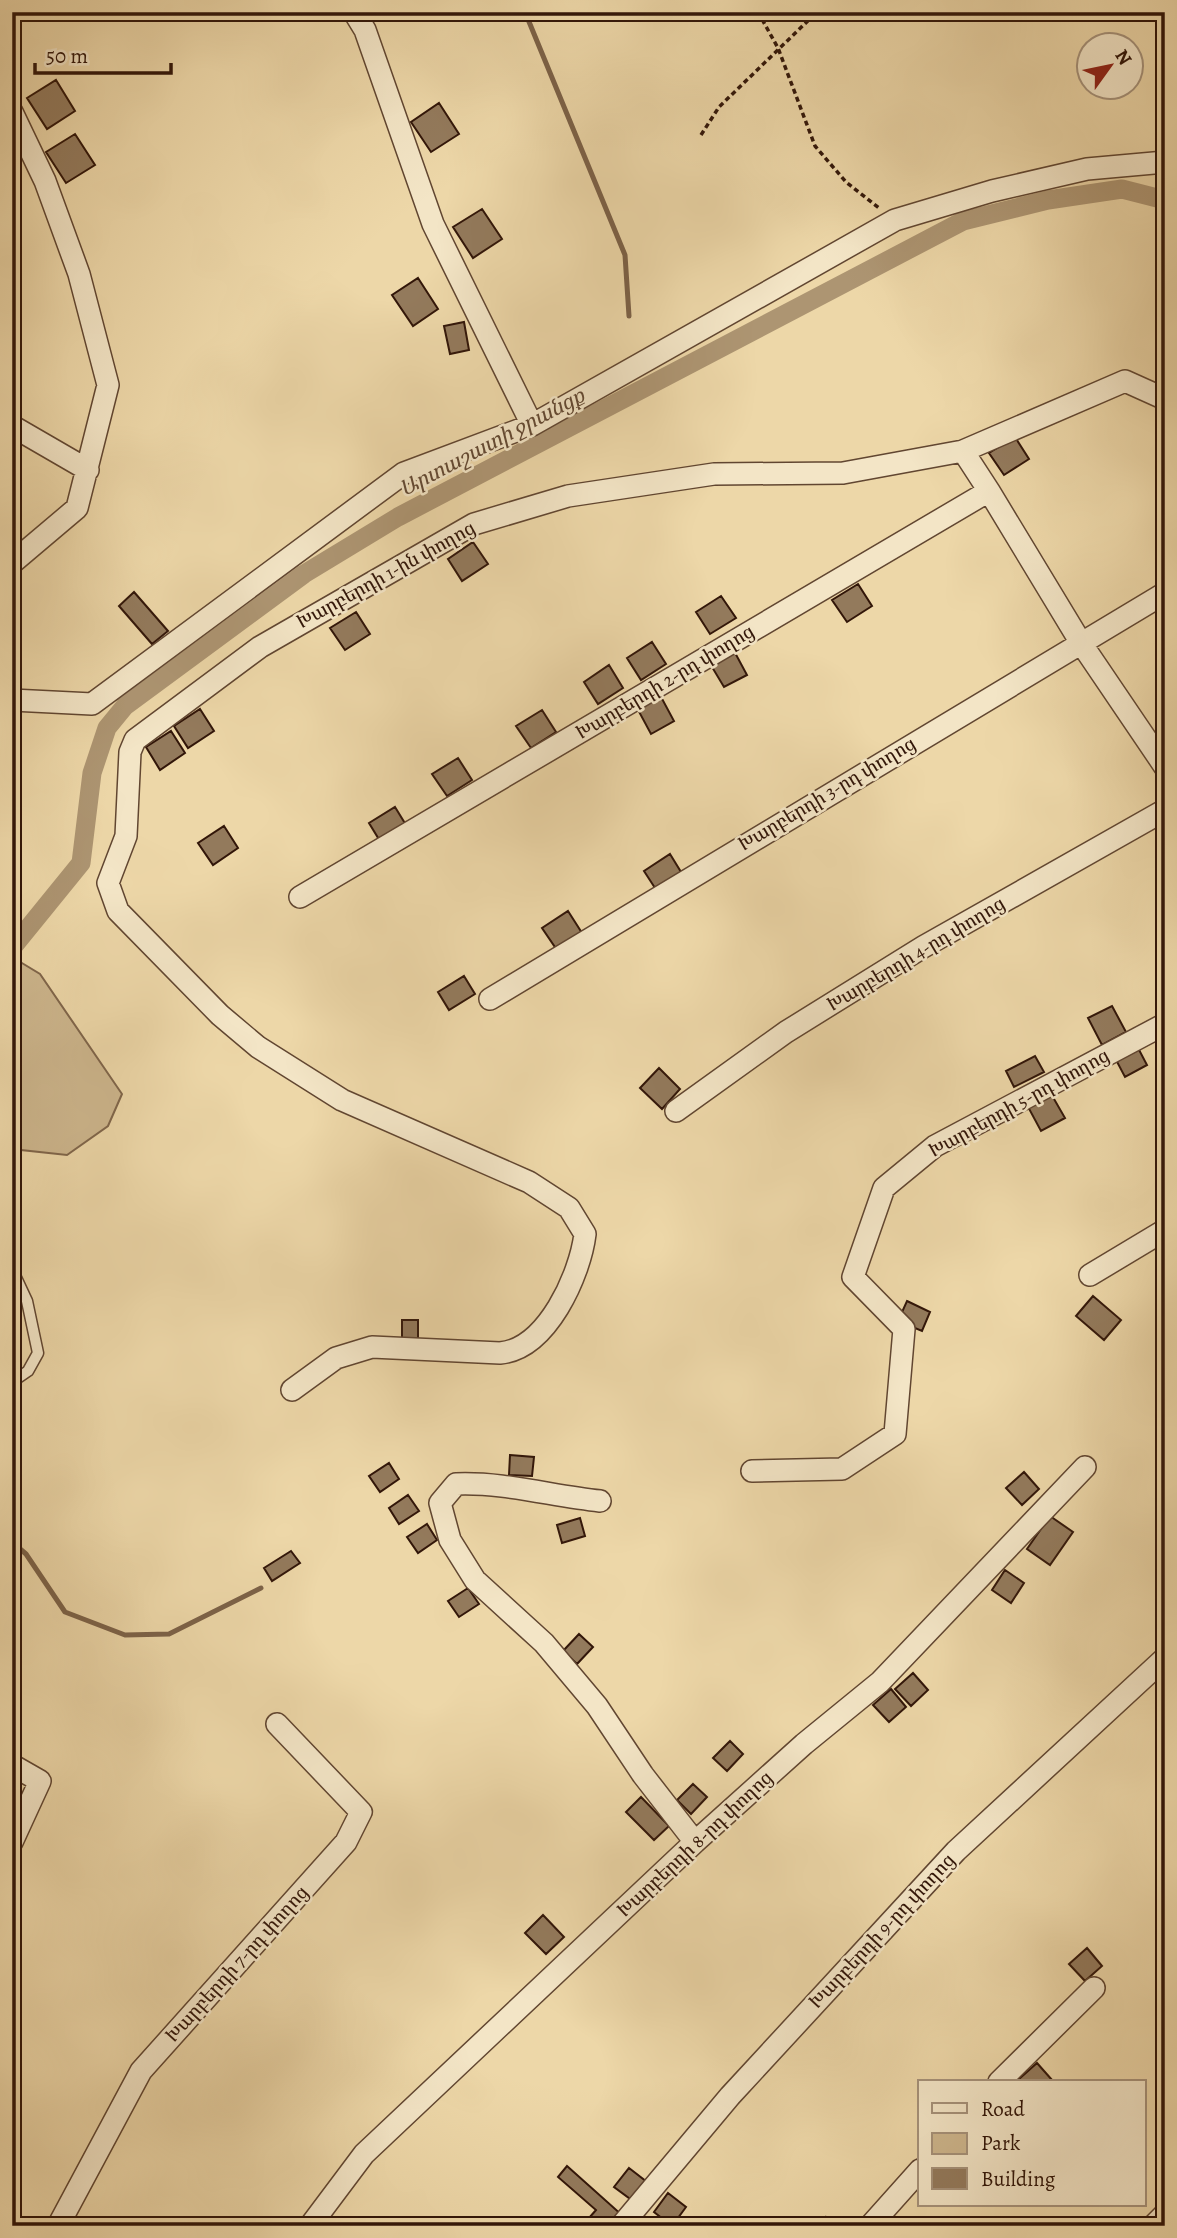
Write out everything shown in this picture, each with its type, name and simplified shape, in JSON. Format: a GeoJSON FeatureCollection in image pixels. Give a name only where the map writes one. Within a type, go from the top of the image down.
{"type":"FeatureCollection","features":[{"type":"Feature","properties":{"kind":"street"},"geometry":{"type":"LineString","coordinates":[[354,12],[365,30],[433,224],[532,425]]}},
{"type":"Feature","properties":{"kind":"street"},"geometry":{"type":"LineString","coordinates":[[12,112],[45,181],[79,274],[108,385],[77,508],[12,563]]}},
{"type":"Feature","properties":{"kind":"street"},"geometry":{"type":"LineString","coordinates":[[12,700],[92,704],[404,473],[532,425],[895,220],[992,191],[1087,169],[1165,162]]}},
{"type":"Feature","properties":{"kind":"street","name":"Խարբերդի 1-ին փողոց"},"geometry":{"type":"LineString","coordinates":[[292,1390],[336,1358],[372,1347],[500,1353],[520,1349],[530,1342],[558,1308],[575,1280],[583,1253],[583,1226],[569,1208],[529,1182],[342,1100],[258,1047],[220,1015],[116,908],[108,878],[127,836],[130,752],[135,740],[260,646],[474,524],[568,496],[715,474],[843,473],[963,451],[1125,380],[1165,399]]}},
{"type":"Feature","properties":{"kind":"street"},"geometry":{"type":"LineString","coordinates":[[12,426],[88,470]]}},
{"type":"Feature","properties":{"kind":"street"},"geometry":{"type":"LineString","coordinates":[[963,451],[1081,643],[1165,767]]}},
{"type":"Feature","properties":{"kind":"street","name":"Խարբերդի 2-րդ փողոց"},"geometry":{"type":"LineString","coordinates":[[300,897],[989,491]]}},
{"type":"Feature","properties":{"kind":"street","name":"Խարբերդի 3-րդ փողոց"},"geometry":{"type":"LineString","coordinates":[[490,999],[1165,593]]}},
{"type":"Feature","properties":{"kind":"street","name":"Խարբերդի 4-րդ փողոց"},"geometry":{"type":"LineString","coordinates":[[676,1111],[820,1010],[923,947],[1165,810]]}},
{"type":"Feature","properties":{"kind":"street","name":"Խարբերդի 5-րդ փողոց"},"geometry":{"type":"LineString","coordinates":[[752,1471],[842,1469],[895,1434],[904,1329],[853,1277],[884,1188],[935,1146],[1165,1024]]}},
{"type":"Feature","properties":{"kind":"street"},"geometry":{"type":"LineString","coordinates":[[1090,1275],[1165,1230]]}},
{"type":"Feature","properties":{"kind":"street","name":"Խարբերդի 8-րդ փողոց"},"geometry":{"type":"LineString","coordinates":[[310,2226],[364,2154],[695,1842],[804,1744],[880,1682],[1085,1467]]}},
{"type":"Feature","properties":{"kind":"street"},"geometry":{"type":"LineString","coordinates":[[600,1501],[551,1496],[486,1482],[456,1484],[440,1503],[450,1540],[475,1580],[544,1643],[597,1706],[643,1775],[695,1842]]}},
{"type":"Feature","properties":{"kind":"street","name":"Խարբերդի 9-րդ փողոց"},"geometry":{"type":"LineString","coordinates":[[621,2226],[730,2096],[956,1851],[1165,1658]]}},
{"type":"Feature","properties":{"kind":"street","name":"Խարբերդի 7-րդ փողոց"},"geometry":{"type":"LineString","coordinates":[[58,2226],[141,2071],[346,1842],[361,1812],[277,1724]]}},
{"type":"Feature","properties":{"kind":"street"},"geometry":{"type":"LineString","coordinates":[[12,1765],[40,1781],[12,1842]]}},
{"type":"Feature","properties":{"kind":"street"},"geometry":{"type":"LineString","coordinates":[[1001,2080],[1094,1988]]}},
{"type":"Feature","properties":{"kind":"street"},"geometry":{"type":"LineString","coordinates":[[870,2226],[918,2172]]}},
{"type":"Feature","properties":{"kind":"street"},"geometry":{"type":"LineString","coordinates":[[1153,2226],[1165,2214]]}},
{"type":"Feature","properties":{"kind":"lane"},"geometry":{"type":"LineString","coordinates":[[12,1269],[27,1301],[38,1353],[28,1371],[12,1382]]}},
{"type":"Feature","properties":{"kind":"path"},"geometry":{"type":"LineString","coordinates":[[758,12],[778,48],[816,146],[846,182],[895,220]]}},
{"type":"Feature","properties":{"kind":"path"},"geometry":{"type":"LineString","coordinates":[[701,135],[719,107],[817,12]]}},
{"type":"Feature","properties":{"kind":"green space"},"geometry":{"type":"Polygon","coordinates":[[[12,957],[40,974],[122,1094],[108,1126],[67,1155],[12,1149],[12,957]]]}},
{"type":"Feature","properties":{"kind":"building"},"geometry":{"type":"Polygon","coordinates":[[[56,80],[75,111],[47,129],[27,98],[56,80]]]}},
{"type":"Feature","properties":{"kind":"building"},"geometry":{"type":"Polygon","coordinates":[[[439,103],[459,134],[431,152],[411,122],[439,103]]]}},
{"type":"Feature","properties":{"kind":"building"},"geometry":{"type":"Polygon","coordinates":[[[75,134],[95,165],[66,183],[46,152],[75,134]]]}},
{"type":"Feature","properties":{"kind":"building"},"geometry":{"type":"Polygon","coordinates":[[[12,189],[19,208],[12,210],[12,189]]]}},
{"type":"Feature","properties":{"kind":"building"},"geometry":{"type":"Polygon","coordinates":[[[482,209],[502,239],[473,258],[453,227],[482,209]]]}},
{"type":"Feature","properties":{"kind":"building"},"geometry":{"type":"Polygon","coordinates":[[[418,278],[438,309],[413,326],[392,295],[418,278]]]}},
{"type":"Feature","properties":{"kind":"building"},"geometry":{"type":"Polygon","coordinates":[[[464,322],[469,350],[450,354],[444,326],[464,322]]]}},
{"type":"Feature","properties":{"kind":"building"},"geometry":{"type":"Polygon","coordinates":[[[1015,437],[1029,459],[1004,475],[989,453],[1015,437]]]}},
{"type":"Feature","properties":{"kind":"building"},"geometry":{"type":"Polygon","coordinates":[[[473,542],[488,564],[462,581],[448,559],[473,542]]]}},
{"type":"Feature","properties":{"kind":"building"},"geometry":{"type":"Polygon","coordinates":[[[858,584],[872,606],[847,622],[832,600],[858,584]]]}},
{"type":"Feature","properties":{"kind":"building"},"geometry":{"type":"Polygon","coordinates":[[[134,592],[168,631],[152,644],[119,606],[134,592]]]}},
{"type":"Feature","properties":{"kind":"building"},"geometry":{"type":"Polygon","coordinates":[[[721,596],[736,618],[710,634],[696,612],[721,596]]]}},
{"type":"Feature","properties":{"kind":"building"},"geometry":{"type":"Polygon","coordinates":[[[356,612],[370,634],[345,650],[330,628],[356,612]]]}},
{"type":"Feature","properties":{"kind":"building"},"geometry":{"type":"Polygon","coordinates":[[[652,642],[666,664],[641,680],[627,658],[652,642]]]}},
{"type":"Feature","properties":{"kind":"building"},"geometry":{"type":"Polygon","coordinates":[[[733,649],[747,675],[724,687],[709,662],[733,649]]]}},
{"type":"Feature","properties":{"kind":"building"},"geometry":{"type":"Polygon","coordinates":[[[609,665],[623,688],[598,704],[584,682],[609,665]]]}},
{"type":"Feature","properties":{"kind":"building"},"geometry":{"type":"Polygon","coordinates":[[[660,695],[674,721],[651,734],[637,708],[660,695]]]}},
{"type":"Feature","properties":{"kind":"building"},"geometry":{"type":"Polygon","coordinates":[[[200,709],[214,731],[188,748],[174,726],[200,709]]]}},
{"type":"Feature","properties":{"kind":"building"},"geometry":{"type":"Polygon","coordinates":[[[542,710],[556,732],[531,748],[516,726],[542,710]]]}},
{"type":"Feature","properties":{"kind":"building"},"geometry":{"type":"Polygon","coordinates":[[[171,731],[185,753],[160,770],[146,747],[171,731]]]}},
{"type":"Feature","properties":{"kind":"building"},"geometry":{"type":"Polygon","coordinates":[[[458,758],[472,780],[447,796],[432,774],[458,758]]]}},
{"type":"Feature","properties":{"kind":"building"},"geometry":{"type":"Polygon","coordinates":[[[395,807],[406,825],[380,841],[369,823],[395,807]]]}},
{"type":"Feature","properties":{"kind":"building"},"geometry":{"type":"Polygon","coordinates":[[[224,826],[238,848],[213,865],[198,843],[224,826]]]}},
{"type":"Feature","properties":{"kind":"building"},"geometry":{"type":"Polygon","coordinates":[[[670,854],[681,872],[655,888],[644,871],[670,854]]]}},
{"type":"Feature","properties":{"kind":"building"},"geometry":{"type":"Polygon","coordinates":[[[568,911],[582,933],[557,950],[542,928],[568,911]]]}},
{"type":"Feature","properties":{"kind":"building"},"geometry":{"type":"Polygon","coordinates":[[[464,976],[475,994],[449,1010],[438,992],[464,976]]]}},
{"type":"Feature","properties":{"kind":"building"},"geometry":{"type":"Polygon","coordinates":[[[1112,1006],[1126,1032],[1102,1045],[1088,1018],[1112,1006]]]}},
{"type":"Feature","properties":{"kind":"building"},"geometry":{"type":"Polygon","coordinates":[[[1137,1046],[1147,1065],[1125,1077],[1115,1058],[1137,1046]]]}},
{"type":"Feature","properties":{"kind":"building"},"geometry":{"type":"Polygon","coordinates":[[[1035,1056],[1044,1072],[1014,1087],[1006,1071],[1035,1056]]]}},
{"type":"Feature","properties":{"kind":"building"},"geometry":{"type":"Polygon","coordinates":[[[659,1068],[680,1089],[662,1109],[640,1088],[659,1068]]]}},
{"type":"Feature","properties":{"kind":"building"},"geometry":{"type":"Polygon","coordinates":[[[1050,1092],[1065,1118],[1041,1131],[1027,1105],[1050,1092]]]}},
{"type":"Feature","properties":{"kind":"building"},"geometry":{"type":"Polygon","coordinates":[[[1093,1296],[1121,1320],[1104,1340],[1076,1316],[1093,1296]]]}},
{"type":"Feature","properties":{"kind":"building"},"geometry":{"type":"Polygon","coordinates":[[[907,1301],[930,1312],[922,1331],[898,1321],[907,1301]]]}},
{"type":"Feature","properties":{"kind":"building"},"geometry":{"type":"Polygon","coordinates":[[[402,1320],[418,1320],[418,1339],[402,1339],[402,1320]]]}},
{"type":"Feature","properties":{"kind":"building"},"geometry":{"type":"Polygon","coordinates":[[[510,1455],[534,1457],[532,1476],[509,1475],[510,1455]]]}},
{"type":"Feature","properties":{"kind":"building"},"geometry":{"type":"Polygon","coordinates":[[[389,1463],[399,1479],[380,1492],[369,1476],[389,1463]]]}},
{"type":"Feature","properties":{"kind":"building"},"geometry":{"type":"Polygon","coordinates":[[[1024,1472],[1039,1489],[1022,1505],[1006,1488],[1024,1472]]]}},
{"type":"Feature","properties":{"kind":"building"},"geometry":{"type":"Polygon","coordinates":[[[408,1495],[419,1511],[399,1524],[389,1508],[408,1495]]]}},
{"type":"Feature","properties":{"kind":"building"},"geometry":{"type":"Polygon","coordinates":[[[1050,1516],[1073,1532],[1050,1565],[1027,1549],[1050,1516]]]}},
{"type":"Feature","properties":{"kind":"building"},"geometry":{"type":"Polygon","coordinates":[[[580,1518],[585,1536],[562,1543],[557,1525],[580,1518]]]}},
{"type":"Feature","properties":{"kind":"building"},"geometry":{"type":"Polygon","coordinates":[[[427,1524],[437,1540],[418,1553],[407,1537],[427,1524]]]}},
{"type":"Feature","properties":{"kind":"building"},"geometry":{"type":"Polygon","coordinates":[[[291,1551],[300,1563],[272,1581],[264,1568],[291,1551]]]}},
{"type":"Feature","properties":{"kind":"building"},"geometry":{"type":"Polygon","coordinates":[[[1005,1570],[1024,1583],[1011,1603],[992,1590],[1005,1570]]]}},
{"type":"Feature","properties":{"kind":"building"},"geometry":{"type":"Polygon","coordinates":[[[468,1588],[479,1604],[459,1617],[448,1601],[468,1588]]]}},
{"type":"Feature","properties":{"kind":"building"},"geometry":{"type":"Polygon","coordinates":[[[579,1634],[593,1647],[577,1664],[563,1651],[579,1634]]]}},
{"type":"Feature","properties":{"kind":"building"},"geometry":{"type":"Polygon","coordinates":[[[913,1673],[928,1690],[911,1706],[895,1689],[913,1673]]]}},
{"type":"Feature","properties":{"kind":"building"},"geometry":{"type":"Polygon","coordinates":[[[891,1689],[906,1707],[889,1722],[873,1705],[891,1689]]]}},
{"type":"Feature","properties":{"kind":"building"},"geometry":{"type":"Polygon","coordinates":[[[730,1741],[743,1754],[727,1771],[713,1758],[730,1741]]]}},
{"type":"Feature","properties":{"kind":"building"},"geometry":{"type":"Polygon","coordinates":[[[693,1784],[707,1797],[691,1814],[677,1800],[693,1784]]]}},
{"type":"Feature","properties":{"kind":"building"},"geometry":{"type":"Polygon","coordinates":[[[641,1797],[669,1826],[654,1840],[626,1812],[641,1797]]]}},
{"type":"Feature","properties":{"kind":"building"},"geometry":{"type":"Polygon","coordinates":[[[543,1915],[564,1937],[546,1954],[525,1933],[543,1915]]]}},
{"type":"Feature","properties":{"kind":"building"},"geometry":{"type":"Polygon","coordinates":[[[1087,1948],[1102,1966],[1085,1981],[1069,1964],[1087,1948]]]}},
{"type":"Feature","properties":{"kind":"building"},"geometry":{"type":"Polygon","coordinates":[[[1037,2063],[1052,2080],[1020,2080],[1037,2063]]]}},
{"type":"Feature","properties":{"kind":"building"},"geometry":{"type":"Polygon","coordinates":[[[567,2166],[623,2216],[615,2226],[582,2226],[596,2210],[558,2177],[567,2166]]]}},
{"type":"Feature","properties":{"kind":"building"},"geometry":{"type":"Polygon","coordinates":[[[629,2168],[647,2182],[633,2201],[614,2187],[629,2168]]]}},
{"type":"Feature","properties":{"kind":"building"},"geometry":{"type":"Polygon","coordinates":[[[668,2193],[686,2207],[672,2226],[654,2212],[668,2193]]]}},
{"type":"Feature","properties":{"kind":"building"},"geometry":{"type":"Polygon","coordinates":[[[826,2217],[838,2226],[819,2226],[826,2217]]]}},
{"type":"Feature","properties":{"kind":"waterway"},"geometry":{"type":"LineString","coordinates":[[525,12],[625,255],[629,316]]}},
{"type":"Feature","properties":{"kind":"waterway","name":"Արտաշատի ջրանցք"},"geometry":{"type":"LineString","coordinates":[[12,948],[81,863],[92,773],[107,728],[125,706],[304,574],[398,517],[963,221],[1048,200],[1122,189],[1165,200]]}},
{"type":"Feature","properties":{"kind":"waterway"},"geometry":{"type":"LineString","coordinates":[[12,1542],[26,1554],[65,1612],[125,1635],[169,1634],[261,1588]]}}]}
